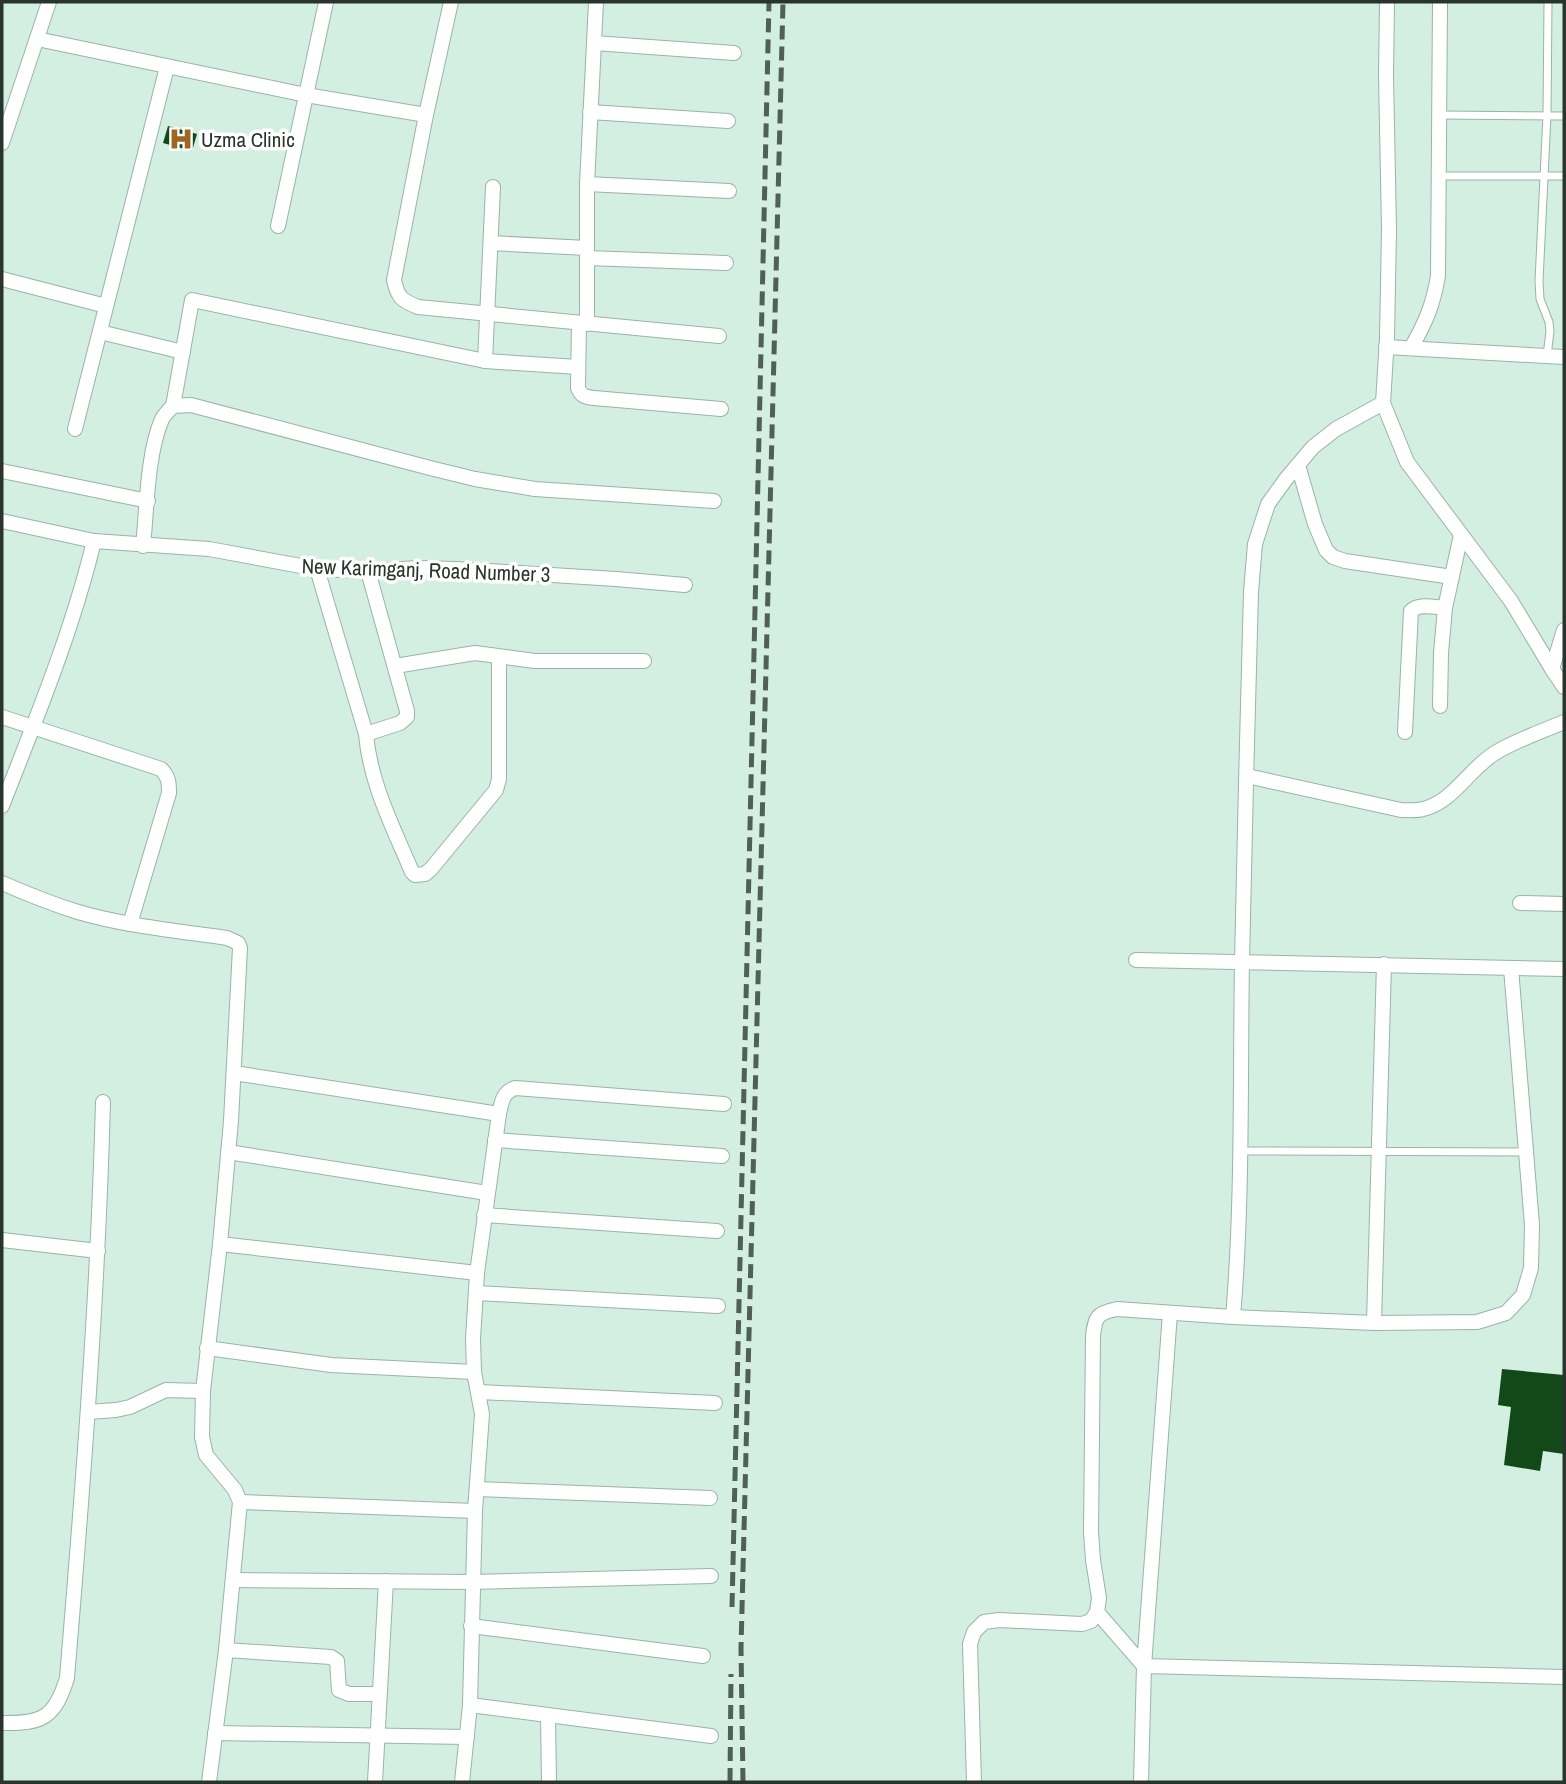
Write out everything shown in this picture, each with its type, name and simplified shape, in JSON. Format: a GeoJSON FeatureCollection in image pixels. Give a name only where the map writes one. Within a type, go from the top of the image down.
{"type":"FeatureCollection","features":[{"type":"Feature","properties":{"kind":"street"},"geometry":{"type":"LineString","coordinates":[[2,143],[9,98],[37,39],[49,2]]}},
{"type":"Feature","properties":{"kind":"street"},"geometry":{"type":"LineString","coordinates":[[278,226],[326,2]]}},
{"type":"Feature","properties":{"kind":"street"},"geometry":{"type":"LineString","coordinates":[[451,2],[394,280],[397,294],[404,302],[418,307],[719,336]]}},
{"type":"Feature","properties":{"kind":"street"},"geometry":{"type":"LineString","coordinates":[[596,2],[587,184],[587,253],[578,388],[580,394],[585,397],[720,409]]}},
{"type":"Feature","properties":{"kind":"street"},"geometry":{"type":"LineString","coordinates":[[1387,2],[1389,230],[1383,402],[1407,462],[1511,601],[1564,686]]}},
{"type":"Feature","properties":{"kind":"street"},"geometry":{"type":"LineString","coordinates":[[1411,348],[1433,303],[1438,276],[1440,2]]}},
{"type":"Feature","properties":{"kind":"street"},"geometry":{"type":"LineString","coordinates":[[37,39],[306,95],[426,115]]}},
{"type":"Feature","properties":{"kind":"street"},"geometry":{"type":"LineString","coordinates":[[594,43],[734,53]]}},
{"type":"Feature","properties":{"kind":"street"},"geometry":{"type":"LineString","coordinates":[[75,429],[167,67]]}},
{"type":"Feature","properties":{"kind":"street"},"geometry":{"type":"LineString","coordinates":[[590,112],[728,121]]}},
{"type":"Feature","properties":{"kind":"street"},"geometry":{"type":"LineString","coordinates":[[587,184],[729,191]]}},
{"type":"Feature","properties":{"kind":"street"},"geometry":{"type":"LineString","coordinates":[[485,362],[494,187]]}},
{"type":"Feature","properties":{"kind":"street"},"geometry":{"type":"LineString","coordinates":[[491,243],[726,263]]}},
{"type":"Feature","properties":{"kind":"street"},"geometry":{"type":"LineString","coordinates":[[2,279],[106,306]]}},
{"type":"Feature","properties":{"kind":"street"},"geometry":{"type":"LineString","coordinates":[[144,546],[155,442],[163,416],[173,406],[192,300],[485,362],[578,366]]}},
{"type":"Feature","properties":{"kind":"street"},"geometry":{"type":"LineString","coordinates":[[100,332],[183,352]]}},
{"type":"Feature","properties":{"kind":"street"},"geometry":{"type":"LineString","coordinates":[[1386,347],[1564,357]]}},
{"type":"Feature","properties":{"kind":"street"},"geometry":{"type":"LineString","coordinates":[[1233,1317],[1238,1258],[1242,963],[1251,592],[1255,544],[1268,504],[1313,447],[1336,429],[1383,402]]}},
{"type":"Feature","properties":{"kind":"street"},"geometry":{"type":"LineString","coordinates":[[173,406],[191,405],[475,479],[535,489],[714,501]]}},
{"type":"Feature","properties":{"kind":"street"},"geometry":{"type":"LineString","coordinates":[[1298,466],[1315,524],[1326,550],[1333,558],[1452,577]]}},
{"type":"Feature","properties":{"kind":"street"},"geometry":{"type":"LineString","coordinates":[[2,471],[148,501]]}},
{"type":"Feature","properties":{"kind":"street","name":"New Karimganj, Road Number 3"},"geometry":{"type":"LineString","coordinates":[[2,521],[94,541],[209,549],[317,569],[456,569],[685,585]]}},
{"type":"Feature","properties":{"kind":"street"},"geometry":{"type":"LineString","coordinates":[[1440,706],[1445,608],[1461,535]]}},
{"type":"Feature","properties":{"kind":"street"},"geometry":{"type":"LineString","coordinates":[[2,806],[82,588],[94,541]]}},
{"type":"Feature","properties":{"kind":"street"},"geometry":{"type":"LineString","coordinates":[[317,569],[366,734],[372,774],[412,872],[420,876],[431,869],[496,790],[499,779],[499,657]]}},
{"type":"Feature","properties":{"kind":"street"},"geometry":{"type":"LineString","coordinates":[[366,734],[400,723],[407,717],[368,571]]}},
{"type":"Feature","properties":{"kind":"street"},"geometry":{"type":"LineString","coordinates":[[1405,732],[1411,611],[1420,606],[1445,608]]}},
{"type":"Feature","properties":{"kind":"street"},"geometry":{"type":"LineString","coordinates":[[1552,669],[1564,630]]}},
{"type":"Feature","properties":{"kind":"street"},"geometry":{"type":"LineString","coordinates":[[395,666],[475,653],[536,661],[644,661]]}},
{"type":"Feature","properties":{"kind":"street"},"geometry":{"type":"LineString","coordinates":[[2,716],[161,769],[167,775],[169,793],[130,924]]}},
{"type":"Feature","properties":{"kind":"street"},"geometry":{"type":"LineString","coordinates":[[1247,776],[1401,810],[1421,810],[1436,804],[1451,793],[1494,753],[1564,722]]}},
{"type":"Feature","properties":{"kind":"street"},"geometry":{"type":"LineString","coordinates":[[2,883],[80,912],[130,924],[227,938],[238,943],[240,948],[228,1152],[207,1348],[202,1437],[206,1455],[236,1490],[240,1502],[226,1650],[209,1782]]}},
{"type":"Feature","properties":{"kind":"street"},"geometry":{"type":"LineString","coordinates":[[1520,903],[1564,904]]}},
{"type":"Feature","properties":{"kind":"street"},"geometry":{"type":"LineString","coordinates":[[1136,960],[1564,970]]}},
{"type":"Feature","properties":{"kind":"street"},"geometry":{"type":"LineString","coordinates":[[1374,1323],[1384,964]]}},
{"type":"Feature","properties":{"kind":"street"},"geometry":{"type":"LineString","coordinates":[[974,1782],[970,1644],[974,1632],[984,1622],[999,1619],[1082,1624],[1091,1621],[1097,1612],[1099,1598],[1091,1532],[1093,1336],[1098,1315],[1116,1309],[1374,1323],[1477,1322],[1506,1313],[1523,1295],[1531,1268],[1532,1225],[1511,968]]}},
{"type":"Feature","properties":{"kind":"street"},"geometry":{"type":"LineString","coordinates":[[234,1073],[499,1114]]}},
{"type":"Feature","properties":{"kind":"street"},"geometry":{"type":"LineString","coordinates":[[462,1782],[470,1705],[472,1582],[482,1414],[474,1372],[473,1339],[484,1215],[503,1097],[507,1091],[515,1088],[724,1104]]}},
{"type":"Feature","properties":{"kind":"street"},"geometry":{"type":"LineString","coordinates":[[2,1723],[19,1724],[38,1720],[51,1713],[61,1698],[67,1678],[88,1412],[98,1251],[103,1102]]}},
{"type":"Feature","properties":{"kind":"street"},"geometry":{"type":"LineString","coordinates":[[495,1140],[722,1156]]}},
{"type":"Feature","properties":{"kind":"street"},"geometry":{"type":"LineString","coordinates":[[228,1152],[487,1193]]}},
{"type":"Feature","properties":{"kind":"street"},"geometry":{"type":"LineString","coordinates":[[484,1215],[717,1231]]}},
{"type":"Feature","properties":{"kind":"street"},"geometry":{"type":"LineString","coordinates":[[2,1240],[98,1251]]}},
{"type":"Feature","properties":{"kind":"street"},"geometry":{"type":"LineString","coordinates":[[220,1244],[477,1273]]}},
{"type":"Feature","properties":{"kind":"street"},"geometry":{"type":"LineString","coordinates":[[476,1293],[718,1306]]}},
{"type":"Feature","properties":{"kind":"street"},"geometry":{"type":"LineString","coordinates":[[1141,1782],[1143,1666],[1170,1313]]}},
{"type":"Feature","properties":{"kind":"street"},"geometry":{"type":"LineString","coordinates":[[207,1348],[331,1365],[474,1372]]}},
{"type":"Feature","properties":{"kind":"street"},"geometry":{"type":"LineString","coordinates":[[88,1412],[130,1407],[166,1390],[204,1391]]}},
{"type":"Feature","properties":{"kind":"street"},"geometry":{"type":"LineString","coordinates":[[479,1392],[715,1403]]}},
{"type":"Feature","properties":{"kind":"street"},"geometry":{"type":"LineString","coordinates":[[477,1489],[710,1498]]}},
{"type":"Feature","properties":{"kind":"street"},"geometry":{"type":"LineString","coordinates":[[240,1502],[475,1511]]}},
{"type":"Feature","properties":{"kind":"street"},"geometry":{"type":"LineString","coordinates":[[233,1580],[472,1582],[711,1576]]}},
{"type":"Feature","properties":{"kind":"street"},"geometry":{"type":"LineString","coordinates":[[375,1782],[386,1581]]}},
{"type":"Feature","properties":{"kind":"street"},"geometry":{"type":"LineString","coordinates":[[1097,1612],[1143,1666],[1564,1677]]}},
{"type":"Feature","properties":{"kind":"street"},"geometry":{"type":"LineString","coordinates":[[471,1626],[703,1656]]}},
{"type":"Feature","properties":{"kind":"street"},"geometry":{"type":"LineString","coordinates":[[226,1650],[331,1657],[337,1661],[339,1690],[349,1694],[379,1694]]}},
{"type":"Feature","properties":{"kind":"street"},"geometry":{"type":"LineString","coordinates":[[470,1705],[711,1736]]}},
{"type":"Feature","properties":{"kind":"street"},"geometry":{"type":"LineString","coordinates":[[548,1716],[549,1782]]}},
{"type":"Feature","properties":{"kind":"street"},"geometry":{"type":"LineString","coordinates":[[215,1733],[467,1737]]}},
{"type":"Feature","properties":{"kind":"lane"},"geometry":{"type":"LineString","coordinates":[[1547,356],[1550,331],[1539,281],[1548,2]]}},
{"type":"Feature","properties":{"kind":"lane"},"geometry":{"type":"LineString","coordinates":[[1439,115],[1564,116]]}},
{"type":"Feature","properties":{"kind":"lane"},"geometry":{"type":"LineString","coordinates":[[1439,176],[1564,176]]}},
{"type":"Feature","properties":{"kind":"lane"},"geometry":{"type":"LineString","coordinates":[[1241,1151],[1526,1152]]}},
{"type":"Feature","properties":{"kind":"building"},"geometry":{"type":"Polygon","coordinates":[[[168,126],[197,134],[192,151],[163,143],[168,126]]]}},
{"type":"Feature","properties":{"kind":"building"},"geometry":{"type":"Polygon","coordinates":[[[1502,1369],[1564,1375],[1564,1454],[1543,1451],[1540,1471],[1504,1465],[1511,1407],[1498,1405],[1502,1369]]]}},
{"type":"Feature","properties":{"kind":"railway"},"geometry":{"type":"LineString","coordinates":[[732,1607],[769,2]]}},
{"type":"Feature","properties":{"kind":"railway"},"geometry":{"type":"LineString","coordinates":[[743,1782],[741,1648],[783,2]]}},
{"type":"Feature","properties":{"kind":"railway"},"geometry":{"type":"LineString","coordinates":[[730,1782],[731,1674]]}},
{"type":"Feature","properties":{"kind":"place","name":"Uzma Clinic"},"geometry":{"type":"Point","coordinates":[181,139]}}]}
